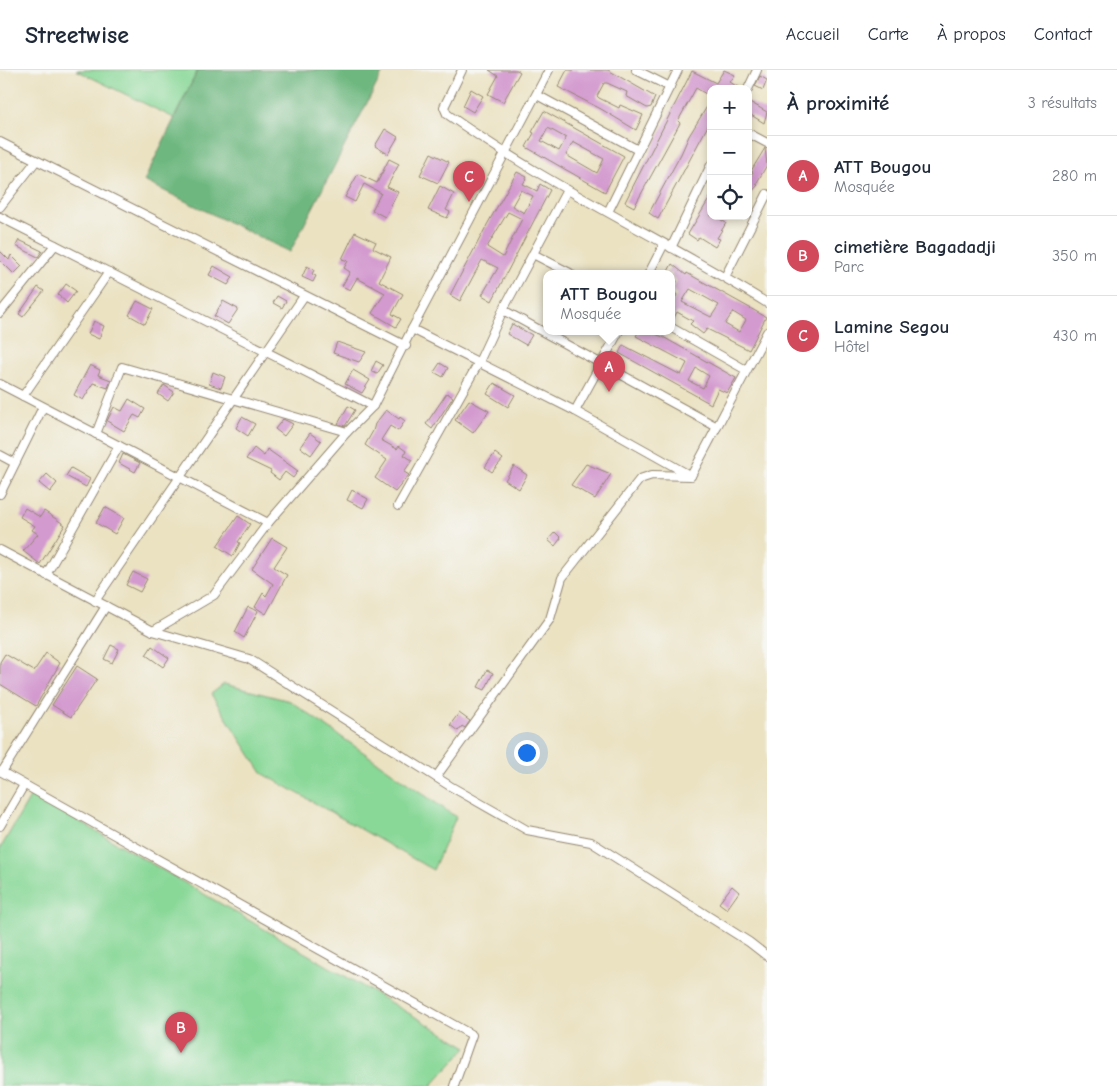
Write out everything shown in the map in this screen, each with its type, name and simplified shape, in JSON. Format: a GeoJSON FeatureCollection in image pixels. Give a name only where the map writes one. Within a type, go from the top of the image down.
{"type":"FeatureCollection","features":[{"type":"Feature","properties":{"kind":"street"},"geometry":{"type":"LineString","coordinates":[[462,70],[444,107],[445,111],[505,153],[567,190],[725,277],[767,303]]}},
{"type":"Feature","properties":{"kind":"street"},"geometry":{"type":"LineString","coordinates":[[153,632],[214,595],[268,523],[347,432],[374,406],[406,346],[412,329],[549,70]]}},
{"type":"Feature","properties":{"kind":"street"},"geometry":{"type":"LineString","coordinates":[[636,70],[670,87]]}},
{"type":"Feature","properties":{"kind":"street"},"geometry":{"type":"LineString","coordinates":[[608,212],[678,70]]}},
{"type":"Feature","properties":{"kind":"street"},"geometry":{"type":"LineString","coordinates":[[750,85],[757,70]]}},
{"type":"Feature","properties":{"kind":"street"},"geometry":{"type":"LineString","coordinates":[[537,94],[638,150]]}},
{"type":"Feature","properties":{"kind":"street"},"geometry":{"type":"LineString","coordinates":[[752,135],[767,143]]}},
{"type":"Feature","properties":{"kind":"street"},"geometry":{"type":"LineString","coordinates":[[0,142],[406,346]]}},
{"type":"Feature","properties":{"kind":"street"},"geometry":{"type":"LineString","coordinates":[[0,207],[36,161]]}},
{"type":"Feature","properties":{"kind":"street"},"geometry":{"type":"LineString","coordinates":[[651,270],[667,246],[707,172]]}},
{"type":"Feature","properties":{"kind":"street"},"geometry":{"type":"LineString","coordinates":[[398,506],[479,362],[503,310],[567,190]]}},
{"type":"Feature","properties":{"kind":"street"},"geometry":{"type":"LineString","coordinates":[[725,277],[767,194]]}},
{"type":"Feature","properties":{"kind":"street"},"geometry":{"type":"LineString","coordinates":[[0,218],[374,406]]}},
{"type":"Feature","properties":{"kind":"street"},"geometry":{"type":"LineString","coordinates":[[2,308],[55,245]]}},
{"type":"Feature","properties":{"kind":"street"},"geometry":{"type":"LineString","coordinates":[[533,254],[564,270]]}},
{"type":"Feature","properties":{"kind":"street"},"geometry":{"type":"LineString","coordinates":[[23,396],[109,272]]}},
{"type":"Feature","properties":{"kind":"street"},"geometry":{"type":"LineString","coordinates":[[95,600],[304,296]]}},
{"type":"Feature","properties":{"kind":"street"},"geometry":{"type":"LineString","coordinates":[[503,310],[543,332]]}},
{"type":"Feature","properties":{"kind":"street"},"geometry":{"type":"LineString","coordinates":[[412,329],[575,411],[666,460],[691,476]]}},
{"type":"Feature","properties":{"kind":"street"},"geometry":{"type":"LineString","coordinates":[[675,330],[746,370]]}},
{"type":"Feature","properties":{"kind":"street"},"geometry":{"type":"LineString","coordinates":[[691,476],[767,332]]}},
{"type":"Feature","properties":{"kind":"street"},"geometry":{"type":"LineString","coordinates":[[548,335],[717,427]]}},
{"type":"Feature","properties":{"kind":"street"},"geometry":{"type":"LineString","coordinates":[[575,411],[617,335]]}},
{"type":"Feature","properties":{"kind":"street"},"geometry":{"type":"LineString","coordinates":[[96,434],[122,367],[347,432]]}},
{"type":"Feature","properties":{"kind":"street"},"geometry":{"type":"LineString","coordinates":[[0,384],[268,523]]}},
{"type":"Feature","properties":{"kind":"street"},"geometry":{"type":"LineString","coordinates":[[0,494],[43,407]]}},
{"type":"Feature","properties":{"kind":"street"},"geometry":{"type":"LineString","coordinates":[[46,575],[119,446]]}},
{"type":"Feature","properties":{"kind":"street"},"geometry":{"type":"LineString","coordinates":[[0,455],[15,463]]}},
{"type":"Feature","properties":{"kind":"street"},"geometry":{"type":"LineString","coordinates":[[436,777],[550,619],[562,578],[640,479],[652,475],[691,476]]}},
{"type":"Feature","properties":{"kind":"street"},"geometry":{"type":"LineString","coordinates":[[0,550],[153,632],[249,659],[436,777],[527,830],[592,842],[749,942],[767,956]]}},
{"type":"Feature","properties":{"kind":"street"},"geometry":{"type":"LineString","coordinates":[[106,606],[1,772],[472,1035],[454,1086]]}},
{"type":"Feature","properties":{"kind":"street"},"geometry":{"type":"LineString","coordinates":[[0,826],[24,785]]}},
{"type":"Feature","properties":{"kind":"green space"},"geometry":{"type":"Polygon","coordinates":[[[76,70],[198,70],[174,118],[76,70]]]}},
{"type":"Feature","properties":{"kind":"green space"},"geometry":{"type":"Polygon","coordinates":[[[198,70],[384,70],[290,252],[144,181],[198,70]]]}},
{"type":"Feature","properties":{"kind":"green space"},"geometry":{"type":"Polygon","coordinates":[[[224,684],[290,701],[456,817],[433,870],[262,773],[211,694],[224,684]]]}},
{"type":"Feature","properties":{"kind":"green space"},"geometry":{"type":"Polygon","coordinates":[[[32,794],[467,1047],[431,1086],[0,1086],[0,849],[32,794]]]}},
{"type":"Feature","properties":{"kind":"building"},"geometry":{"type":"Polygon","coordinates":[[[489,70],[517,70],[520,72],[503,102],[488,94],[498,76],[489,70]]]}},
{"type":"Feature","properties":{"kind":"building"},"geometry":{"type":"Polygon","coordinates":[[[567,70],[608,70],[655,97],[651,107],[647,108],[626,96],[627,92],[604,83],[597,96],[599,98],[619,108],[620,105],[643,115],[636,130],[558,87],[567,70]]]}},
{"type":"Feature","properties":{"kind":"building"},"geometry":{"type":"Polygon","coordinates":[[[724,70],[735,75],[730,82],[735,85],[707,85],[707,95],[696,88],[678,121],[680,123],[634,207],[625,202],[692,71],[716,83],[724,70]]]}},
{"type":"Feature","properties":{"kind":"building"},"geometry":{"type":"Polygon","coordinates":[[[760,76],[767,80],[763,90],[755,86],[760,76]]]}},
{"type":"Feature","properties":{"kind":"building"},"geometry":{"type":"Polygon","coordinates":[[[471,89],[483,96],[473,112],[463,106],[471,89]]]}},
{"type":"Feature","properties":{"kind":"building"},"geometry":{"type":"Polygon","coordinates":[[[752,103],[767,112],[764,123],[752,116],[752,103]]]}},
{"type":"Feature","properties":{"kind":"building"},"geometry":{"type":"Polygon","coordinates":[[[707,107],[707,127],[658,219],[649,213],[689,136],[707,107]]]}},
{"type":"Feature","properties":{"kind":"building"},"geometry":{"type":"Polygon","coordinates":[[[544,111],[624,156],[605,192],[526,147],[534,133],[532,132],[544,111]],[[548,128],[541,141],[559,151],[566,138],[548,128]],[[573,142],[566,155],[597,173],[604,159],[573,142]]]}},
{"type":"Feature","properties":{"kind":"building"},"geometry":{"type":"Polygon","coordinates":[[[385,129],[398,137],[388,154],[375,146],[385,129]]]}},
{"type":"Feature","properties":{"kind":"building"},"geometry":{"type":"Polygon","coordinates":[[[765,148],[767,165],[756,184],[758,185],[752,192],[752,169],[765,148]]]}},
{"type":"Feature","properties":{"kind":"building"},"geometry":{"type":"Polygon","coordinates":[[[431,153],[449,162],[438,183],[420,175],[431,153]]]}},
{"type":"Feature","properties":{"kind":"building"},"geometry":{"type":"Polygon","coordinates":[[[389,159],[399,164],[387,187],[398,192],[385,217],[372,210],[381,193],[364,184],[355,202],[345,197],[358,174],[377,183],[389,159]]]}},
{"type":"Feature","properties":{"kind":"building"},"geometry":{"type":"Polygon","coordinates":[[[517,172],[527,177],[523,184],[537,191],[540,184],[550,190],[492,301],[482,295],[498,268],[482,260],[460,301],[450,295],[517,172]],[[521,190],[512,206],[524,213],[533,196],[521,190]],[[508,212],[487,247],[503,257],[522,219],[508,212]]]}},
{"type":"Feature","properties":{"kind":"building"},"geometry":{"type":"Polygon","coordinates":[[[440,186],[454,194],[446,210],[450,212],[447,218],[428,210],[440,186]]]}},
{"type":"Feature","properties":{"kind":"building"},"geometry":{"type":"Polygon","coordinates":[[[707,203],[707,220],[721,220],[726,223],[717,238],[720,239],[715,247],[699,237],[697,240],[688,234],[707,203]]]}},
{"type":"Feature","properties":{"kind":"building"},"geometry":{"type":"Polygon","coordinates":[[[355,232],[376,242],[373,248],[391,257],[379,281],[403,294],[392,314],[401,319],[396,327],[372,313],[385,293],[357,278],[350,290],[342,286],[350,272],[344,268],[348,261],[342,259],[355,232]]]}},
{"type":"Feature","properties":{"kind":"building"},"geometry":{"type":"Polygon","coordinates":[[[19,240],[42,251],[38,257],[16,246],[19,240]]]}},
{"type":"Feature","properties":{"kind":"building"},"geometry":{"type":"Polygon","coordinates":[[[0,251],[9,260],[11,255],[22,266],[14,274],[0,260],[0,251]]]}},
{"type":"Feature","properties":{"kind":"building"},"geometry":{"type":"Polygon","coordinates":[[[672,264],[686,275],[687,273],[766,317],[749,350],[707,329],[703,334],[690,324],[693,321],[677,312],[675,316],[675,298],[677,295],[675,293],[675,284],[677,281],[675,279],[675,270],[669,270],[672,264]],[[690,289],[682,302],[711,317],[719,305],[690,289]],[[733,312],[725,324],[739,332],[746,320],[733,312]]]}},
{"type":"Feature","properties":{"kind":"building"},"geometry":{"type":"Polygon","coordinates":[[[214,266],[233,277],[228,285],[209,275],[214,266]]]}},
{"type":"Feature","properties":{"kind":"building"},"geometry":{"type":"Polygon","coordinates":[[[307,266],[314,270],[312,274],[316,276],[313,282],[302,277],[307,266]]]}},
{"type":"Feature","properties":{"kind":"building"},"geometry":{"type":"Polygon","coordinates":[[[66,284],[76,291],[67,303],[58,295],[66,284]]]}},
{"type":"Feature","properties":{"kind":"building"},"geometry":{"type":"Polygon","coordinates":[[[38,287],[44,291],[23,317],[19,314],[38,287]]]}},
{"type":"Feature","properties":{"kind":"building"},"geometry":{"type":"Polygon","coordinates":[[[277,296],[286,301],[282,308],[273,303],[277,296]]]}},
{"type":"Feature","properties":{"kind":"building"},"geometry":{"type":"Polygon","coordinates":[[[137,301],[153,309],[145,324],[129,315],[137,301]]]}},
{"type":"Feature","properties":{"kind":"building"},"geometry":{"type":"Polygon","coordinates":[[[223,301],[238,309],[228,324],[214,316],[223,301]]]}},
{"type":"Feature","properties":{"kind":"building"},"geometry":{"type":"Polygon","coordinates":[[[94,321],[104,326],[99,339],[88,334],[94,321]]]}},
{"type":"Feature","properties":{"kind":"building"},"geometry":{"type":"Polygon","coordinates":[[[512,324],[532,335],[526,345],[507,334],[512,324]]]}},
{"type":"Feature","properties":{"kind":"building"},"geometry":{"type":"Polygon","coordinates":[[[658,335],[663,337],[736,378],[727,393],[718,389],[711,404],[619,353],[623,345],[681,375],[687,363],[636,336],[658,335]],[[696,368],[689,381],[703,388],[709,376],[696,368]]]}},
{"type":"Feature","properties":{"kind":"building"},"geometry":{"type":"Polygon","coordinates":[[[337,342],[366,352],[359,362],[333,353],[337,342]]]}},
{"type":"Feature","properties":{"kind":"building"},"geometry":{"type":"Polygon","coordinates":[[[376,361],[383,365],[377,374],[371,371],[376,361]]]}},
{"type":"Feature","properties":{"kind":"building"},"geometry":{"type":"Polygon","coordinates":[[[440,363],[448,368],[443,377],[434,372],[440,363]]]}},
{"type":"Feature","properties":{"kind":"building"},"geometry":{"type":"Polygon","coordinates":[[[90,365],[100,370],[98,375],[111,380],[108,388],[93,383],[83,400],[74,395],[90,365]]]}},
{"type":"Feature","properties":{"kind":"building"},"geometry":{"type":"Polygon","coordinates":[[[353,370],[370,380],[362,393],[345,384],[353,370]]]}},
{"type":"Feature","properties":{"kind":"building"},"geometry":{"type":"Polygon","coordinates":[[[213,372],[225,377],[221,388],[209,384],[213,372]]]}},
{"type":"Feature","properties":{"kind":"building"},"geometry":{"type":"Polygon","coordinates":[[[494,383],[515,395],[508,407],[487,394],[494,383]]]}},
{"type":"Feature","properties":{"kind":"building"},"geometry":{"type":"Polygon","coordinates":[[[164,385],[174,392],[168,401],[158,394],[164,385]]]}},
{"type":"Feature","properties":{"kind":"building"},"geometry":{"type":"Polygon","coordinates":[[[447,393],[453,397],[432,429],[426,424],[447,393]]]}},
{"type":"Feature","properties":{"kind":"building"},"geometry":{"type":"Polygon","coordinates":[[[129,399],[145,409],[140,418],[134,415],[124,431],[107,421],[114,407],[122,411],[129,399]]]}},
{"type":"Feature","properties":{"kind":"building"},"geometry":{"type":"Polygon","coordinates":[[[469,400],[489,411],[473,433],[455,420],[469,400]]]}},
{"type":"Feature","properties":{"kind":"building"},"geometry":{"type":"Polygon","coordinates":[[[348,406],[355,410],[345,426],[338,424],[348,406]]]}},
{"type":"Feature","properties":{"kind":"building"},"geometry":{"type":"Polygon","coordinates":[[[386,410],[405,421],[398,431],[390,426],[381,440],[397,449],[399,446],[406,451],[404,455],[412,460],[404,472],[409,475],[395,492],[375,478],[387,460],[365,445],[375,424],[386,410]]]}},
{"type":"Feature","properties":{"kind":"building"},"geometry":{"type":"Polygon","coordinates":[[[242,417],[255,424],[248,436],[236,428],[242,417]]]}},
{"type":"Feature","properties":{"kind":"building"},"geometry":{"type":"Polygon","coordinates":[[[283,419],[293,424],[284,436],[275,429],[283,419]]]}},
{"type":"Feature","properties":{"kind":"building"},"geometry":{"type":"Polygon","coordinates":[[[310,433],[321,441],[311,455],[300,447],[310,433]]]}},
{"type":"Feature","properties":{"kind":"building"},"geometry":{"type":"Polygon","coordinates":[[[254,448],[264,456],[267,449],[298,471],[293,478],[285,472],[279,480],[270,473],[271,471],[246,459],[254,448]]]}},
{"type":"Feature","properties":{"kind":"building"},"geometry":{"type":"Polygon","coordinates":[[[495,453],[503,459],[492,472],[485,467],[495,453]]]}},
{"type":"Feature","properties":{"kind":"building"},"geometry":{"type":"Polygon","coordinates":[[[123,454],[140,463],[135,472],[119,463],[123,454]]]}},
{"type":"Feature","properties":{"kind":"building"},"geometry":{"type":"Polygon","coordinates":[[[586,464],[611,474],[595,499],[571,485],[586,464]]]}},
{"type":"Feature","properties":{"kind":"building"},"geometry":{"type":"Polygon","coordinates":[[[514,466],[527,475],[519,489],[505,480],[514,466]]]}},
{"type":"Feature","properties":{"kind":"building"},"geometry":{"type":"Polygon","coordinates":[[[71,468],[90,479],[86,487],[66,476],[71,468]]]}},
{"type":"Feature","properties":{"kind":"building"},"geometry":{"type":"Polygon","coordinates":[[[47,474],[57,483],[50,492],[39,483],[47,474]]]}},
{"type":"Feature","properties":{"kind":"building"},"geometry":{"type":"Polygon","coordinates":[[[352,490],[368,499],[363,508],[347,500],[352,490]]]}},
{"type":"Feature","properties":{"kind":"building"},"geometry":{"type":"Polygon","coordinates":[[[105,507],[124,518],[115,534],[96,523],[105,507]]]}},
{"type":"Feature","properties":{"kind":"building"},"geometry":{"type":"Polygon","coordinates":[[[25,508],[40,517],[44,511],[65,525],[40,564],[23,551],[38,534],[32,530],[35,526],[20,517],[25,508]]]}},
{"type":"Feature","properties":{"kind":"building"},"geometry":{"type":"Polygon","coordinates":[[[238,516],[250,524],[238,542],[240,543],[233,556],[217,546],[238,516]]]}},
{"type":"Feature","properties":{"kind":"building"},"geometry":{"type":"Polygon","coordinates":[[[555,532],[561,538],[555,546],[548,540],[555,532]]]}},
{"type":"Feature","properties":{"kind":"building"},"geometry":{"type":"Polygon","coordinates":[[[272,538],[287,547],[274,567],[287,575],[266,614],[255,607],[263,593],[266,596],[273,584],[252,569],[272,538]]]}},
{"type":"Feature","properties":{"kind":"building"},"geometry":{"type":"Polygon","coordinates":[[[133,572],[147,579],[140,592],[126,585],[133,572]]]}},
{"type":"Feature","properties":{"kind":"building"},"geometry":{"type":"Polygon","coordinates":[[[248,607],[258,611],[244,638],[235,632],[248,607]]]}},
{"type":"Feature","properties":{"kind":"building"},"geometry":{"type":"Polygon","coordinates":[[[111,645],[119,649],[112,663],[104,659],[111,645]]]}},
{"type":"Feature","properties":{"kind":"building"},"geometry":{"type":"Polygon","coordinates":[[[152,646],[169,658],[163,667],[146,655],[152,646]]]}},
{"type":"Feature","properties":{"kind":"building"},"geometry":{"type":"Polygon","coordinates":[[[46,653],[60,663],[36,706],[0,684],[0,662],[5,654],[34,671],[46,653]]]}},
{"type":"Feature","properties":{"kind":"building"},"geometry":{"type":"Polygon","coordinates":[[[77,666],[97,679],[71,717],[52,705],[77,666]]]}},
{"type":"Feature","properties":{"kind":"building"},"geometry":{"type":"Polygon","coordinates":[[[487,670],[493,673],[485,690],[478,687],[487,670]]]}},
{"type":"Feature","properties":{"kind":"building"},"geometry":{"type":"Polygon","coordinates":[[[459,713],[470,721],[465,728],[462,726],[458,731],[450,725],[459,713]]]}},
{"type":"Feature","properties":{"kind":"building"},"geometry":{"type":"Polygon","coordinates":[[[732,886],[739,892],[727,909],[719,903],[732,886]]]}},
{"type":"Feature","properties":{"kind":"place","name":"Lamine Segou"},"geometry":{"type":"Point","coordinates":[469,202]}},
{"type":"Feature","properties":{"kind":"place","name":"ATT Bougou"},"geometry":{"type":"Point","coordinates":[609,392]}},
{"type":"Feature","properties":{"kind":"place","name":"cimetière Bagadadji"},"geometry":{"type":"Point","coordinates":[181,1053]}}]}
